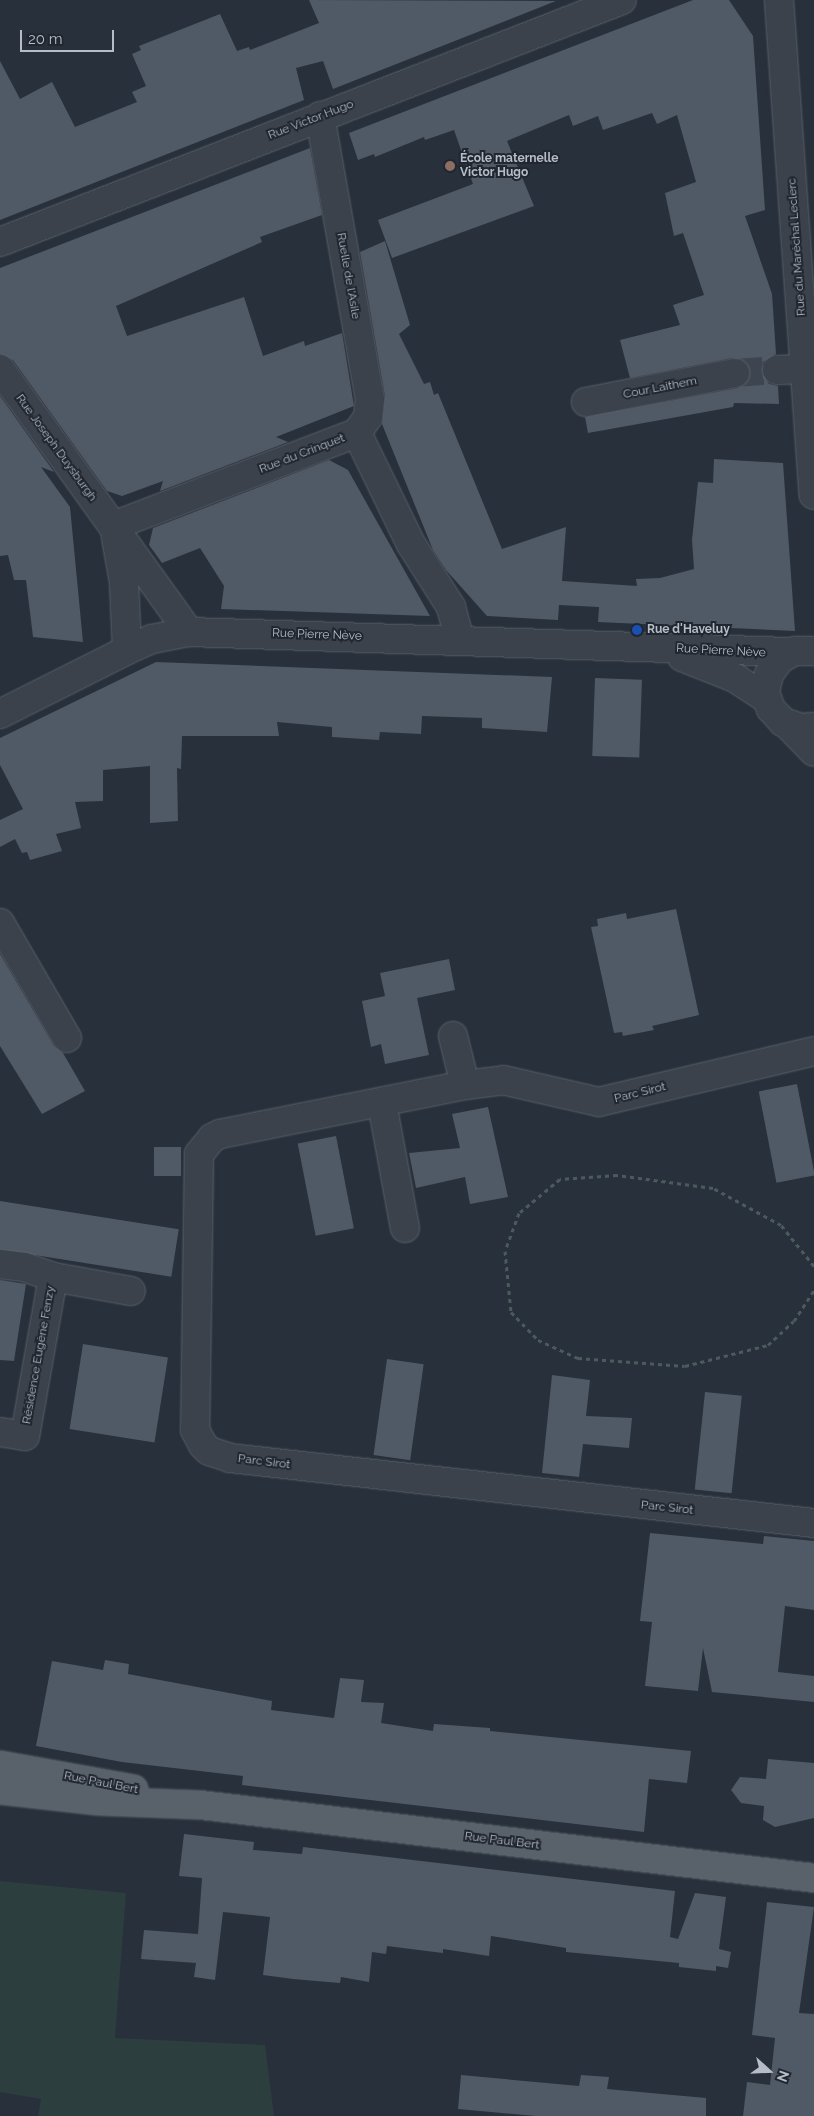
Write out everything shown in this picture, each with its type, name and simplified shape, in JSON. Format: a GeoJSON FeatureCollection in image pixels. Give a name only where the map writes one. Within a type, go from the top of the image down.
{"type":"FeatureCollection","features":[{"type":"Feature","properties":{"kind":"main road","name":"Rue Paul Bert"},"geometry":{"type":"LineString","coordinates":[[0,1765],[115,1786],[201,1805]]}},
{"type":"Feature","properties":{"kind":"main road","name":"Rue Paul Bert"},"geometry":{"type":"LineString","coordinates":[[0,1790],[98,1802],[201,1805],[810,1877]]}},
{"type":"Feature","properties":{"kind":"street","name":"Rue Victor Hugo"},"geometry":{"type":"LineString","coordinates":[[0,242],[622,0]]}},
{"type":"Feature","properties":{"kind":"street","name":"Rue du Maréchal Leclerc"},"geometry":{"type":"LineString","coordinates":[[779,0],[805,369],[812,425],[814,494]]}},
{"type":"Feature","properties":{"kind":"street","name":"Ruelle de l'Asile"},"geometry":{"type":"LineString","coordinates":[[320,116],[370,399],[368,417],[357,433]]}},
{"type":"Feature","properties":{"kind":"street","name":"Rue Joseph Duysburgh"},"geometry":{"type":"LineString","coordinates":[[0,369],[189,632]]}},
{"type":"Feature","properties":{"kind":"street"},"geometry":{"type":"LineString","coordinates":[[777,370],[805,369]]}},
{"type":"Feature","properties":{"kind":"street","name":"Cour Laithem"},"geometry":{"type":"LineString","coordinates":[[586,402],[734,373]]}},
{"type":"Feature","properties":{"kind":"street","name":"Rue du Crinquet"},"geometry":{"type":"LineString","coordinates":[[113,526],[357,433],[411,544],[451,607],[460,640]]}},
{"type":"Feature","properties":{"kind":"street","name":"Rue Joseph Duysburgh"},"geometry":{"type":"LineString","coordinates":[[113,526],[124,582],[126,650]]}},
{"type":"Feature","properties":{"kind":"street","name":"Rue Pierre Nève"},"geometry":{"type":"LineString","coordinates":[[0,714],[126,650],[152,639],[189,632],[802,652]]}},
{"type":"Feature","properties":{"kind":"street","name":"Rue Pierre Nève"},"geometry":{"type":"LineString","coordinates":[[652,648],[724,672],[766,698]]}},
{"type":"Feature","properties":{"kind":"street"},"geometry":{"type":"LineString","coordinates":[[802,652],[771,668],[766,686],[766,698],[774,714],[801,726],[814,752]]}},
{"type":"Feature","properties":{"kind":"street"},"geometry":{"type":"LineString","coordinates":[[0,923],[66,1038]]}},
{"type":"Feature","properties":{"kind":"street"},"geometry":{"type":"LineString","coordinates":[[454,1036],[465,1085]]}},
{"type":"Feature","properties":{"kind":"street","name":"Parc Sirot"},"geometry":{"type":"LineString","coordinates":[[814,1051],[599,1102],[503,1080],[465,1085],[220,1134],[212,1138],[199,1154],[195,1430],[202,1445],[209,1451],[230,1458],[814,1524]]}},
{"type":"Feature","properties":{"kind":"street"},"geometry":{"type":"LineString","coordinates":[[382,1102],[404,1228]]}},
{"type":"Feature","properties":{"kind":"street","name":"Résidence Eugène Fenzy"},"geometry":{"type":"LineString","coordinates":[[0,1264],[30,1268],[53,1278],[131,1291]]}},
{"type":"Feature","properties":{"kind":"street","name":"Résidence Eugène Fenzy"},"geometry":{"type":"LineString","coordinates":[[0,1432],[25,1436],[53,1278]]}},
{"type":"Feature","properties":{"kind":"path"},"geometry":{"type":"LineString","coordinates":[[814,1266],[781,1225],[713,1188],[616,1176],[560,1179],[518,1213],[505,1251],[511,1312],[538,1340],[578,1358],[685,1366],[768,1345],[794,1321],[814,1290]]}},
{"type":"Feature","properties":{"kind":"shaded area"},"geometry":{"type":"Polygon","coordinates":[[[0,1881],[126,1893],[115,2038],[265,2045],[274,2116],[38,2116],[41,2099],[0,2092],[0,1881]]]}},
{"type":"Feature","properties":{"kind":"building"},"geometry":{"type":"Polygon","coordinates":[[[309,0],[556,1],[333,89],[323,61],[296,68],[304,100],[0,220],[0,61],[20,99],[52,82],[75,127],[137,102],[132,92],[146,86],[132,54],[141,50],[139,46],[220,14],[237,51],[249,47],[250,50],[319,23],[309,0]]]}},
{"type":"Feature","properties":{"kind":"building"},"geometry":{"type":"Polygon","coordinates":[[[693,0],[729,0],[753,36],[765,210],[745,216],[772,294],[776,354],[763,362],[761,371],[769,384],[778,386],[779,404],[734,403],[733,407],[588,433],[585,417],[738,388],[750,378],[747,363],[732,358],[630,378],[620,340],[680,325],[673,305],[704,295],[683,233],[674,236],[665,193],[696,182],[677,115],[657,124],[652,113],[603,130],[598,116],[573,126],[569,115],[507,141],[534,206],[392,258],[378,220],[473,184],[454,130],[425,140],[424,137],[375,157],[374,154],[358,160],[349,133],[693,0]]]}},
{"type":"Feature","properties":{"kind":"building"},"geometry":{"type":"Polygon","coordinates":[[[310,148],[322,215],[260,237],[262,242],[116,306],[127,336],[244,297],[263,356],[304,341],[305,346],[342,333],[354,406],[276,437],[288,442],[160,491],[163,481],[122,496],[107,491],[13,360],[0,354],[0,268],[310,148]]]}},
{"type":"Feature","properties":{"kind":"building"},"geometry":{"type":"Polygon","coordinates":[[[385,241],[410,325],[399,334],[424,384],[430,382],[434,395],[438,393],[502,549],[566,527],[562,581],[637,586],[636,579],[660,578],[694,569],[692,540],[698,482],[713,483],[714,459],[783,463],[795,631],[598,622],[599,607],[559,605],[558,620],[487,616],[446,570],[433,550],[382,424],[385,396],[360,252],[385,241]]]}},
{"type":"Feature","properties":{"kind":"building"},"geometry":{"type":"Polygon","coordinates":[[[0,396],[54,472],[41,467],[70,507],[83,642],[33,637],[26,580],[14,580],[8,555],[0,556],[0,396]]]}},
{"type":"Feature","properties":{"kind":"building"},"geometry":{"type":"Polygon","coordinates":[[[329,460],[348,470],[430,616],[221,609],[224,586],[200,548],[162,563],[149,545],[153,528],[329,460]]]}},
{"type":"Feature","properties":{"kind":"building"},"geometry":{"type":"Polygon","coordinates":[[[156,662],[552,677],[547,732],[482,728],[482,718],[422,716],[421,734],[380,732],[379,740],[332,737],[332,727],[277,722],[279,736],[182,736],[181,769],[177,768],[178,821],[150,823],[150,766],[103,770],[103,801],[75,802],[81,828],[56,834],[62,851],[30,860],[27,852],[22,853],[15,839],[0,847],[0,820],[23,809],[0,765],[0,738],[156,662]]]}},
{"type":"Feature","properties":{"kind":"building"},"geometry":{"type":"Polygon","coordinates":[[[595,678],[642,680],[639,758],[592,756],[595,678]]]}},
{"type":"Feature","properties":{"kind":"building"},"geometry":{"type":"Polygon","coordinates":[[[676,909],[699,1015],[652,1026],[654,1030],[623,1036],[622,1032],[614,1033],[591,927],[598,926],[597,919],[626,913],[627,919],[676,909]]]}},
{"type":"Feature","properties":{"kind":"building"},"geometry":{"type":"Polygon","coordinates":[[[0,954],[54,1046],[63,1053],[85,1091],[42,1114],[0,1046],[0,954]]]}},
{"type":"Feature","properties":{"kind":"building"},"geometry":{"type":"Polygon","coordinates":[[[449,959],[455,990],[417,998],[429,1055],[385,1064],[381,1044],[371,1047],[362,1001],[385,996],[380,973],[449,959]]]}},
{"type":"Feature","properties":{"kind":"building"},"geometry":{"type":"Polygon","coordinates":[[[797,1084],[814,1175],[776,1183],[759,1091],[797,1084]]]}},
{"type":"Feature","properties":{"kind":"building"},"geometry":{"type":"Polygon","coordinates":[[[488,1107],[508,1197],[470,1204],[465,1177],[416,1188],[409,1153],[460,1148],[452,1114],[488,1107]]]}},
{"type":"Feature","properties":{"kind":"building"},"geometry":{"type":"Polygon","coordinates":[[[336,1136],[354,1228],[316,1236],[298,1143],[336,1136]]]}},
{"type":"Feature","properties":{"kind":"building"},"geometry":{"type":"Polygon","coordinates":[[[154,1147],[181,1147],[181,1176],[154,1176],[154,1147]]]}},
{"type":"Feature","properties":{"kind":"building"},"geometry":{"type":"Polygon","coordinates":[[[0,1201],[179,1229],[171,1277],[0,1250],[0,1201]]]}},
{"type":"Feature","properties":{"kind":"building"},"geometry":{"type":"Polygon","coordinates":[[[0,1280],[26,1284],[14,1361],[0,1360],[0,1280]]]}},
{"type":"Feature","properties":{"kind":"building"},"geometry":{"type":"Polygon","coordinates":[[[83,1344],[168,1357],[154,1442],[70,1429],[83,1344]]]}},
{"type":"Feature","properties":{"kind":"building"},"geometry":{"type":"Polygon","coordinates":[[[387,1359],[424,1364],[410,1460],[374,1455],[387,1359]]]}},
{"type":"Feature","properties":{"kind":"building"},"geometry":{"type":"Polygon","coordinates":[[[552,1375],[590,1380],[586,1416],[632,1418],[629,1448],[583,1444],[579,1477],[542,1473],[552,1375]]]}},
{"type":"Feature","properties":{"kind":"building"},"geometry":{"type":"Polygon","coordinates":[[[705,1392],[742,1396],[732,1493],[695,1489],[705,1392]]]}},
{"type":"Feature","properties":{"kind":"building"},"geometry":{"type":"Polygon","coordinates":[[[650,1533],[763,1544],[764,1536],[814,1541],[814,1610],[785,1606],[778,1672],[814,1676],[814,1702],[712,1692],[703,1648],[698,1691],[645,1686],[652,1622],[640,1621],[650,1533]]]}},
{"type":"Feature","properties":{"kind":"building"},"geometry":{"type":"Polygon","coordinates":[[[105,1660],[129,1664],[128,1674],[272,1701],[271,1710],[334,1718],[340,1678],[364,1680],[361,1702],[384,1703],[381,1723],[433,1731],[434,1724],[490,1728],[490,1731],[691,1751],[687,1783],[649,1779],[644,1832],[242,1785],[243,1776],[122,1762],[36,1746],[52,1661],[103,1670],[105,1660]]]}},
{"type":"Feature","properties":{"kind":"building"},"geometry":{"type":"Polygon","coordinates":[[[768,1759],[814,1763],[814,1818],[775,1827],[763,1820],[764,1806],[741,1803],[731,1790],[740,1777],[766,1779],[768,1759]]]}},
{"type":"Feature","properties":{"kind":"building"},"geometry":{"type":"Polygon","coordinates":[[[184,1834],[254,1842],[253,1850],[302,1854],[303,1847],[675,1891],[670,1937],[678,1939],[695,1893],[726,1897],[719,1949],[731,1952],[728,1968],[716,1966],[716,1971],[679,1967],[679,1963],[566,1952],[566,1948],[491,1936],[489,1956],[443,1949],[443,1953],[387,1946],[386,1954],[372,1952],[369,1982],[341,1977],[340,1983],[293,1979],[263,1975],[270,1917],[223,1912],[215,1980],[194,1977],[196,1963],[141,1959],[144,1930],[198,1934],[202,1878],[179,1876],[184,1834]]]}},
{"type":"Feature","properties":{"kind":"building"},"geometry":{"type":"Polygon","coordinates":[[[767,1902],[814,1907],[799,2013],[814,2014],[814,2116],[743,2116],[747,2082],[770,2085],[775,2038],[752,2035],[767,1902]]]}},
{"type":"Feature","properties":{"kind":"building"},"geometry":{"type":"Polygon","coordinates":[[[461,2075],[579,2086],[581,2075],[609,2077],[607,2089],[706,2098],[706,2116],[536,2116],[458,2109],[461,2075]]]}},
{"type":"Feature","properties":{"kind":"tunnel"},"geometry":{"type":"LineString","coordinates":[[735,373],[777,370]]}},
{"type":"Feature","properties":{"kind":"place","name":"École maternelle Victor Hugo"},"geometry":{"type":"Point","coordinates":[450,166]}},
{"type":"Feature","properties":{"kind":"place","name":"Rue d'Haveluy"},"geometry":{"type":"Point","coordinates":[637,630]}}]}
